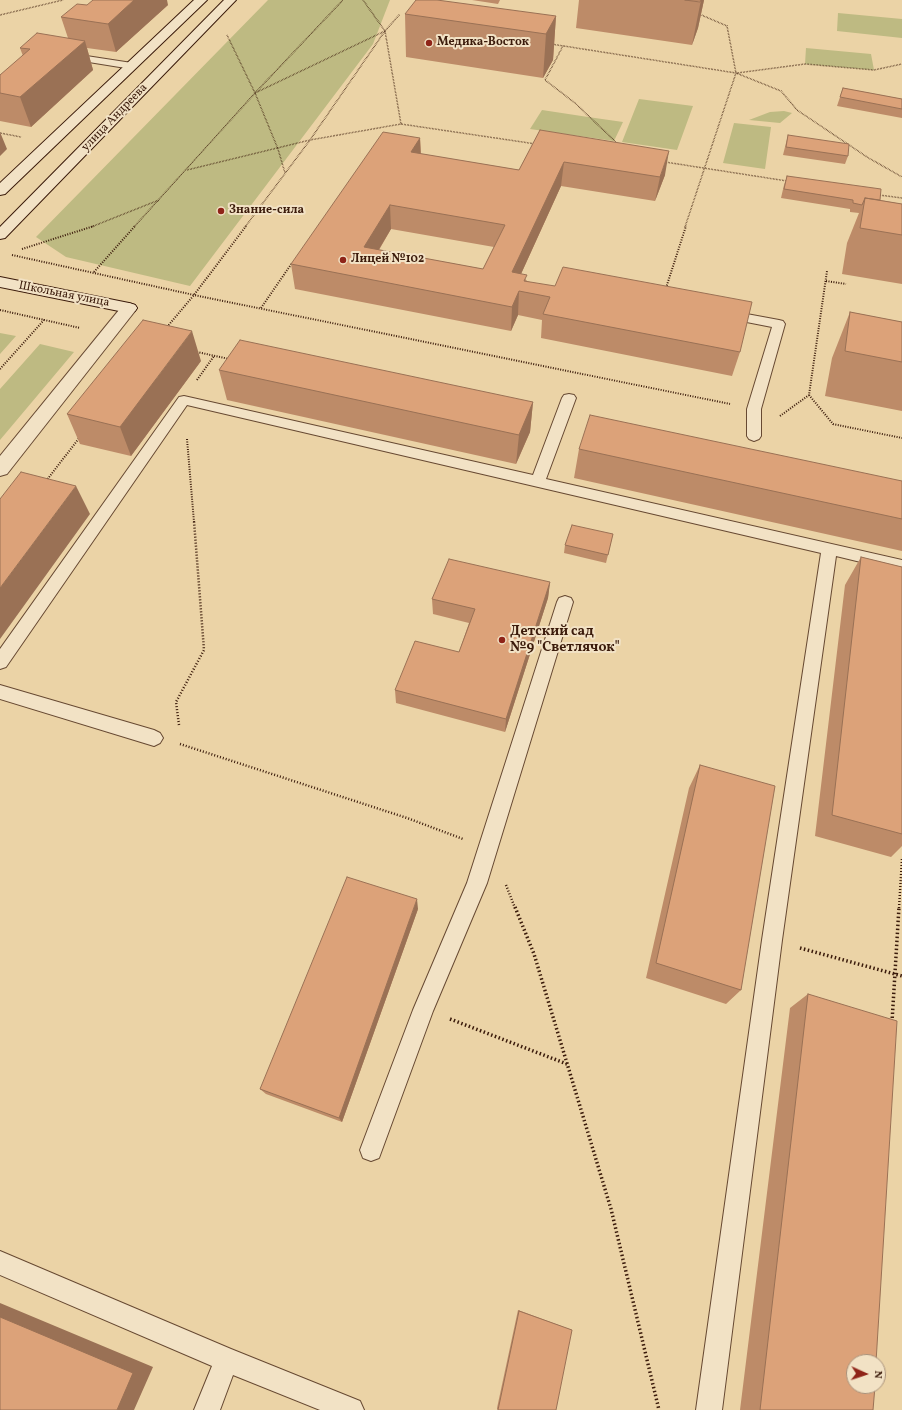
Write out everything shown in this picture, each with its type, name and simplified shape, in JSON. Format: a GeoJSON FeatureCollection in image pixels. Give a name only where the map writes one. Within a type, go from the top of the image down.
{"type":"FeatureCollection","features":[{"type":"Feature","properties":{"kind":"street","name":"улица Андреева"},"geometry":{"type":"LineString","coordinates":[[0,191],[201,0]]}},
{"type":"Feature","properties":{"kind":"street","name":"улица Андреева"},"geometry":{"type":"LineString","coordinates":[[0,235],[230,0]]}},
{"type":"Feature","properties":{"kind":"street","name":"Школьная улица"},"geometry":{"type":"LineString","coordinates":[[0,282],[129,308],[109,334]]}},
{"type":"Feature","properties":{"kind":"street"},"geometry":{"type":"LineString","coordinates":[[0,469],[109,334]]}},
{"type":"Feature","properties":{"kind":"lane"},"geometry":{"type":"LineString","coordinates":[[54,54],[132,66]]}},
{"type":"Feature","properties":{"kind":"lane"},"geometry":{"type":"LineString","coordinates":[[709,310],[779,324],[754,408],[754,436]]}},
{"type":"Feature","properties":{"kind":"lane"},"geometry":{"type":"LineString","coordinates":[[538,481],[569,398]]}},
{"type":"Feature","properties":{"kind":"lane"},"geometry":{"type":"LineString","coordinates":[[0,662],[184,400],[902,566]]}},
{"type":"Feature","properties":{"kind":"lane"},"geometry":{"type":"LineString","coordinates":[[709,1410],[772,940],[829,550]]}},
{"type":"Feature","properties":{"kind":"lane"},"geometry":{"type":"LineString","coordinates":[[371,1150],[423,1010],[477,883],[564,602]]}},
{"type":"Feature","properties":{"kind":"lane"},"geometry":{"type":"LineString","coordinates":[[0,692],[154,738]]}},
{"type":"Feature","properties":{"kind":"lane"},"geometry":{"type":"LineString","coordinates":[[0,1263],[227,1360],[351,1410]]}},
{"type":"Feature","properties":{"kind":"lane"},"geometry":{"type":"LineString","coordinates":[[207,1410],[227,1360]]}},
{"type":"Feature","properties":{"kind":"path"},"geometry":{"type":"LineString","coordinates":[[0,15],[64,0]]}},
{"type":"Feature","properties":{"kind":"path"},"geometry":{"type":"LineString","coordinates":[[94,273],[255,93],[343,0]]}},
{"type":"Feature","properties":{"kind":"path"},"geometry":{"type":"LineString","coordinates":[[363,0],[385,31],[401,124]]}},
{"type":"Feature","properties":{"kind":"path"},"geometry":{"type":"LineString","coordinates":[[664,294],[736,73],[727,26],[694,12]]}},
{"type":"Feature","properties":{"kind":"path"},"geometry":{"type":"LineString","coordinates":[[166,328],[194,295],[310,140],[385,31],[400,14]]}},
{"type":"Feature","properties":{"kind":"path"},"geometry":{"type":"LineString","coordinates":[[255,93],[385,31]]}},
{"type":"Feature","properties":{"kind":"path"},"geometry":{"type":"LineString","coordinates":[[226,33],[255,93],[278,149],[285,173]]}},
{"type":"Feature","properties":{"kind":"path"},"geometry":{"type":"LineString","coordinates":[[550,44],[736,73],[781,91],[797,110],[867,157],[902,177]]}},
{"type":"Feature","properties":{"kind":"path"},"geometry":{"type":"LineString","coordinates":[[563,46],[545,80],[575,103],[619,145]]}},
{"type":"Feature","properties":{"kind":"path"},"geometry":{"type":"LineString","coordinates":[[736,73],[805,64],[874,70],[902,64]]}},
{"type":"Feature","properties":{"kind":"path"},"geometry":{"type":"LineString","coordinates":[[186,170],[278,149],[310,140],[401,124],[540,144]]}},
{"type":"Feature","properties":{"kind":"path"},"geometry":{"type":"LineString","coordinates":[[383,133],[388,127]]}},
{"type":"Feature","properties":{"kind":"path"},"geometry":{"type":"LineString","coordinates":[[0,133],[22,137]]}},
{"type":"Feature","properties":{"kind":"path"},"geometry":{"type":"LineString","coordinates":[[661,162],[788,181]]}},
{"type":"Feature","properties":{"kind":"path"},"geometry":{"type":"LineString","coordinates":[[879,195],[902,198]]}},
{"type":"Feature","properties":{"kind":"path"},"geometry":{"type":"LineString","coordinates":[[17,250],[94,226],[160,200]]}},
{"type":"Feature","properties":{"kind":"path"},"geometry":{"type":"LineString","coordinates":[[12,255],[194,295],[754,408]]}},
{"type":"Feature","properties":{"kind":"path"},"geometry":{"type":"LineString","coordinates":[[261,308],[292,263]]}},
{"type":"Feature","properties":{"kind":"path"},"geometry":{"type":"LineString","coordinates":[[754,436],[809,395],[827,271]]}},
{"type":"Feature","properties":{"kind":"path"},"geometry":{"type":"LineString","coordinates":[[826,281],[846,284]]}},
{"type":"Feature","properties":{"kind":"path"},"geometry":{"type":"LineString","coordinates":[[0,310],[109,334]]}},
{"type":"Feature","properties":{"kind":"path"},"geometry":{"type":"LineString","coordinates":[[0,369],[44,320]]}},
{"type":"Feature","properties":{"kind":"path"},"geometry":{"type":"LineString","coordinates":[[192,352],[229,359]]}},
{"type":"Feature","properties":{"kind":"path"},"geometry":{"type":"LineString","coordinates":[[179,731],[176,702],[204,650],[184,400],[214,356]]}},
{"type":"Feature","properties":{"kind":"path"},"geometry":{"type":"LineString","coordinates":[[809,395],[832,424],[902,438]]}},
{"type":"Feature","properties":{"kind":"path"},"geometry":{"type":"LineString","coordinates":[[44,483],[83,433]]}},
{"type":"Feature","properties":{"kind":"path"},"geometry":{"type":"LineString","coordinates":[[180,738],[180,746],[407,818],[489,848],[534,954],[611,1209],[659,1410]]}},
{"type":"Feature","properties":{"kind":"path"},"geometry":{"type":"LineString","coordinates":[[892,1029],[902,859]]}},
{"type":"Feature","properties":{"kind":"path"},"geometry":{"type":"LineString","coordinates":[[772,940],[902,976]]}},
{"type":"Feature","properties":{"kind":"path"},"geometry":{"type":"LineString","coordinates":[[423,1010],[450,1018],[567,1064]]}},
{"type":"Feature","properties":{"kind":"shaded area"},"geometry":{"type":"Polygon","coordinates":[[[268,0],[390,0],[373,44],[190,286],[66,257],[36,237],[268,0]]]}},
{"type":"Feature","properties":{"kind":"shaded area"},"geometry":{"type":"Polygon","coordinates":[[[838,13],[902,19],[902,38],[837,31],[838,13]]]}},
{"type":"Feature","properties":{"kind":"shaded area"},"geometry":{"type":"Polygon","coordinates":[[[806,48],[871,54],[874,70],[805,64],[806,48]]]}},
{"type":"Feature","properties":{"kind":"shaded area"},"geometry":{"type":"Polygon","coordinates":[[[639,99],[693,106],[677,150],[622,142],[639,99]]]}},
{"type":"Feature","properties":{"kind":"shaded area"},"geometry":{"type":"Polygon","coordinates":[[[542,110],[623,122],[614,141],[530,129],[542,110]]]}},
{"type":"Feature","properties":{"kind":"shaded area"},"geometry":{"type":"Polygon","coordinates":[[[784,111],[792,113],[780,123],[749,120],[770,112],[784,111]]]}},
{"type":"Feature","properties":{"kind":"shaded area"},"geometry":{"type":"Polygon","coordinates":[[[734,123],[771,127],[765,169],[723,163],[734,123]]]}},
{"type":"Feature","properties":{"kind":"shaded area"},"geometry":{"type":"Polygon","coordinates":[[[0,333],[16,336],[0,354],[0,333]]]}},
{"type":"Feature","properties":{"kind":"shaded area"},"geometry":{"type":"Polygon","coordinates":[[[40,344],[74,352],[0,440],[0,389],[40,344]]]}},
{"type":"Feature","properties":{"kind":"building"},"geometry":{"type":"Polygon","coordinates":[[[93,0],[134,0],[108,24],[61,17],[77,4],[87,5],[93,0]]]}},
{"type":"Feature","properties":{"kind":"building"},"geometry":{"type":"Polygon","coordinates":[[[416,0],[437,0],[556,16],[546,34],[405,14],[416,0]]]}},
{"type":"Feature","properties":{"kind":"building"},"geometry":{"type":"Polygon","coordinates":[[[685,0],[701,0],[700,2],[685,0]]]}},
{"type":"Feature","properties":{"kind":"building"},"geometry":{"type":"Polygon","coordinates":[[[37,33],[85,41],[20,97],[0,93],[0,75],[30,49],[20,48],[37,33]]]}},
{"type":"Feature","properties":{"kind":"building"},"geometry":{"type":"Polygon","coordinates":[[[843,88],[902,99],[902,109],[840,97],[843,88]]]}},
{"type":"Feature","properties":{"kind":"building"},"geometry":{"type":"Polygon","coordinates":[[[540,130],[669,151],[660,177],[564,162],[512,272],[527,275],[524,281],[555,286],[563,267],[752,302],[740,352],[543,314],[550,297],[519,291],[512,307],[291,264],[383,132],[420,138],[411,152],[519,170],[540,130]],[[390,205],[364,247],[483,269],[505,225],[390,205]]]}},
{"type":"Feature","properties":{"kind":"building"},"geometry":{"type":"Polygon","coordinates":[[[788,135],[849,144],[848,156],[786,147],[788,135]]]}},
{"type":"Feature","properties":{"kind":"building"},"geometry":{"type":"Polygon","coordinates":[[[787,176],[881,189],[880,200],[865,198],[862,205],[853,203],[853,200],[784,189],[787,176]]]}},
{"type":"Feature","properties":{"kind":"building"},"geometry":{"type":"Polygon","coordinates":[[[865,198],[902,204],[902,235],[860,228],[865,198]]]}},
{"type":"Feature","properties":{"kind":"building"},"geometry":{"type":"Polygon","coordinates":[[[850,312],[902,322],[902,362],[845,351],[850,312]]]}},
{"type":"Feature","properties":{"kind":"building"},"geometry":{"type":"Polygon","coordinates":[[[143,320],[192,331],[120,427],[67,414],[143,320]]]}},
{"type":"Feature","properties":{"kind":"building"},"geometry":{"type":"Polygon","coordinates":[[[240,340],[533,402],[519,435],[219,370],[240,340]]]}},
{"type":"Feature","properties":{"kind":"building"},"geometry":{"type":"Polygon","coordinates":[[[590,415],[902,481],[902,519],[579,449],[590,415]]]}},
{"type":"Feature","properties":{"kind":"building"},"geometry":{"type":"Polygon","coordinates":[[[21,472],[76,486],[0,588],[0,499],[21,472]]]}},
{"type":"Feature","properties":{"kind":"building"},"geometry":{"type":"Polygon","coordinates":[[[572,525],[613,534],[608,555],[565,545],[572,525]]]}},
{"type":"Feature","properties":{"kind":"building"},"geometry":{"type":"Polygon","coordinates":[[[861,557],[902,567],[902,834],[832,815],[861,557]]]}},
{"type":"Feature","properties":{"kind":"building","name":"Детский сад №9 \"Светлячок\""},"geometry":{"type":"Polygon","coordinates":[[[449,559],[550,582],[506,719],[395,690],[415,641],[459,652],[475,609],[432,599],[449,559]]]}},
{"type":"Feature","properties":{"kind":"building"},"geometry":{"type":"Polygon","coordinates":[[[700,765],[775,786],[741,990],[656,963],[700,765]]]}},
{"type":"Feature","properties":{"kind":"building"},"geometry":{"type":"Polygon","coordinates":[[[347,877],[417,899],[339,1118],[260,1089],[347,877]]]}},
{"type":"Feature","properties":{"kind":"building"},"geometry":{"type":"Polygon","coordinates":[[[808,994],[897,1021],[876,1354],[846,1354],[846,1394],[874,1394],[873,1410],[760,1410],[808,994]]]}},
{"type":"Feature","properties":{"kind":"building"},"geometry":{"type":"Polygon","coordinates":[[[519,1311],[572,1330],[556,1410],[498,1410],[519,1311]]]}},
{"type":"Feature","properties":{"kind":"building"},"geometry":{"type":"Polygon","coordinates":[[[0,1317],[133,1373],[117,1410],[0,1410],[0,1317]]]}},
{"type":"Feature","properties":{"kind":"place","name":"Медика-Восток"},"geometry":{"type":"Point","coordinates":[429,43]}},
{"type":"Feature","properties":{"kind":"place","name":"Знание-сила"},"geometry":{"type":"Point","coordinates":[221,211]}},
{"type":"Feature","properties":{"kind":"place","name":"Лицей №102"},"geometry":{"type":"Point","coordinates":[343,260]}},
{"type":"Feature","properties":{"kind":"place","name":"Детский сад №9 \"Светлячок\""},"geometry":{"type":"Point","coordinates":[502,640]}}]}
